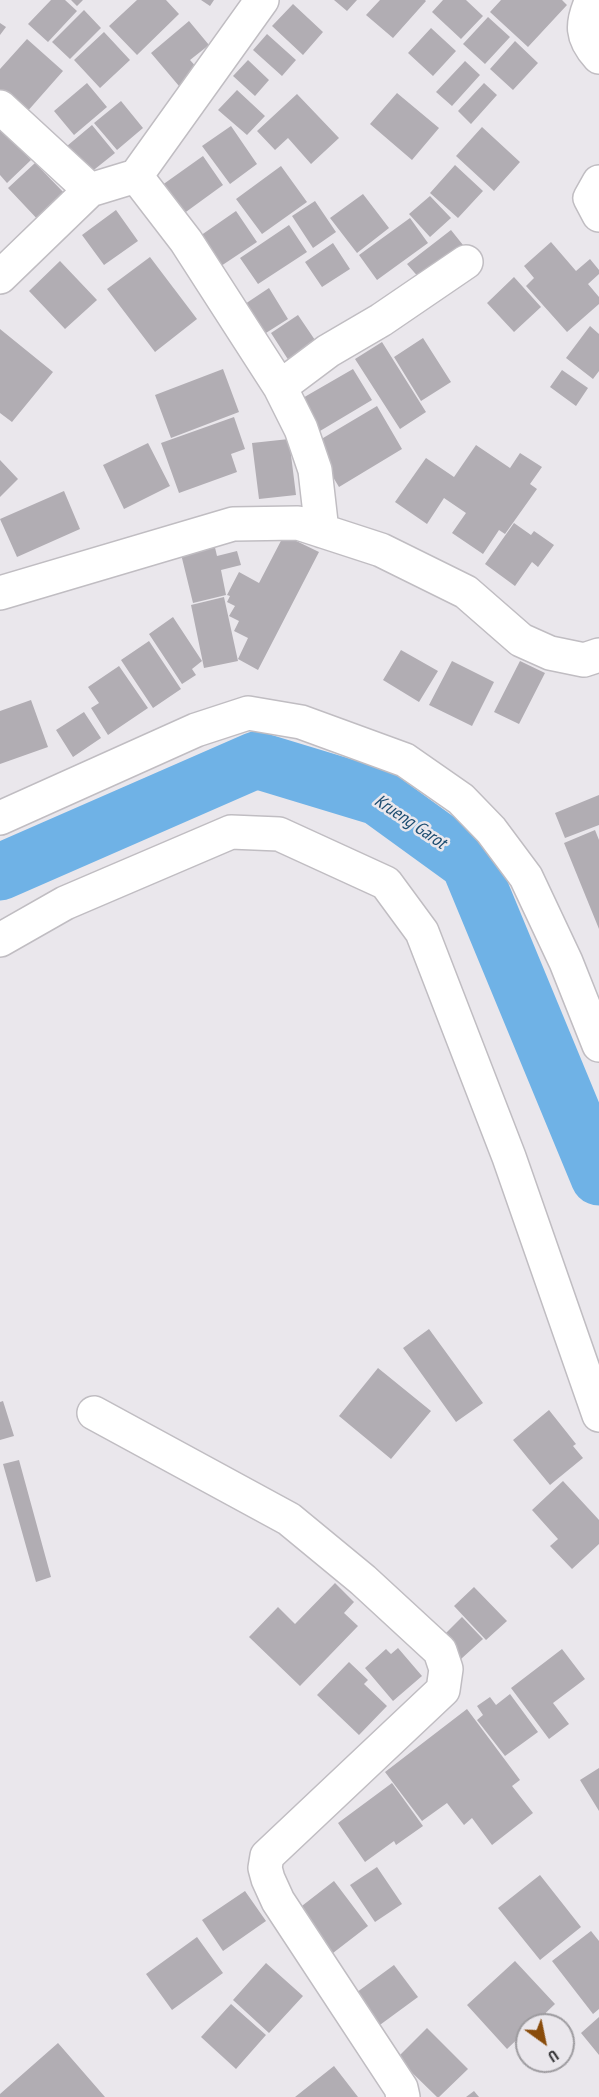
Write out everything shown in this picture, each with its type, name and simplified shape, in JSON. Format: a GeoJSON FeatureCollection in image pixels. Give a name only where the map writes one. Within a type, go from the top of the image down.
{"type":"FeatureCollection","features":[{"type":"Feature","properties":{"kind":"street"},"geometry":{"type":"LineString","coordinates":[[0,277],[90,190],[136,176],[262,0]]}},
{"type":"Feature","properties":{"kind":"street"},"geometry":{"type":"LineString","coordinates":[[592,0],[585,15],[584,34],[599,57]]}},
{"type":"Feature","properties":{"kind":"street"},"geometry":{"type":"LineString","coordinates":[[0,106],[90,190]]}},
{"type":"Feature","properties":{"kind":"street"},"geometry":{"type":"LineString","coordinates":[[136,176],[186,241],[280,387],[301,429],[315,470],[322,531]]}},
{"type":"Feature","properties":{"kind":"street"},"geometry":{"type":"LineString","coordinates":[[599,182],[590,198],[599,215]]}},
{"type":"Feature","properties":{"kind":"street"},"geometry":{"type":"LineString","coordinates":[[280,387],[328,351],[381,320],[466,262]]}},
{"type":"Feature","properties":{"kind":"street"},"geometry":{"type":"LineString","coordinates":[[0,593],[232,524],[298,523],[381,550],[466,592],[521,640],[549,653],[584,660],[599,655]]}},
{"type":"Feature","properties":{"kind":"street"},"geometry":{"type":"LineString","coordinates":[[0,818],[196,730],[249,713],[301,722],[405,760],[461,799],[491,830],[526,877],[566,962],[599,1045]]}},
{"type":"Feature","properties":{"kind":"street"},"geometry":{"type":"LineString","coordinates":[[0,939],[65,903],[231,832],[279,834],[386,883],[422,932],[509,1157],[599,1415]]}},
{"type":"Feature","properties":{"kind":"street"},"geometry":{"type":"LineString","coordinates":[[94,1413],[289,1519],[363,1580],[440,1651],[446,1669],[443,1690],[267,1856],[265,1868],[278,1901],[401,2088],[403,2097]]}},
{"type":"Feature","properties":{"kind":"building"},"geometry":{"type":"Polygon","coordinates":[[[51,0],[65,0],[77,11],[48,42],[28,24],[51,0]]]}},
{"type":"Feature","properties":{"kind":"building"},"geometry":{"type":"Polygon","coordinates":[[[71,0],[83,0],[77,6],[71,0]]]}},
{"type":"Feature","properties":{"kind":"building"},"geometry":{"type":"Polygon","coordinates":[[[137,0],[166,0],[179,14],[137,55],[109,26],[137,0]]]}},
{"type":"Feature","properties":{"kind":"building"},"geometry":{"type":"Polygon","coordinates":[[[201,0],[214,0],[210,6],[201,0]]]}},
{"type":"Feature","properties":{"kind":"building"},"geometry":{"type":"Polygon","coordinates":[[[334,0],[357,0],[347,11],[334,0]]]}},
{"type":"Feature","properties":{"kind":"building"},"geometry":{"type":"Polygon","coordinates":[[[380,0],[426,1],[393,38],[366,15],[380,0]]]}},
{"type":"Feature","properties":{"kind":"building"},"geometry":{"type":"Polygon","coordinates":[[[443,0],[466,0],[483,16],[461,39],[432,12],[443,0]]]}},
{"type":"Feature","properties":{"kind":"building"},"geometry":{"type":"Polygon","coordinates":[[[501,0],[562,0],[567,5],[528,47],[490,12],[501,0]]]}},
{"type":"Feature","properties":{"kind":"building"},"geometry":{"type":"Polygon","coordinates":[[[293,4],[323,32],[303,55],[272,26],[293,4]]]}},
{"type":"Feature","properties":{"kind":"building"},"geometry":{"type":"Polygon","coordinates":[[[84,10],[101,28],[70,59],[52,42],[84,10]]]}},
{"type":"Feature","properties":{"kind":"building"},"geometry":{"type":"Polygon","coordinates":[[[488,17],[510,37],[485,64],[463,44],[488,17]]]}},
{"type":"Feature","properties":{"kind":"building"},"geometry":{"type":"Polygon","coordinates":[[[189,21],[209,45],[190,60],[199,70],[179,86],[151,53],[189,21]]]}},
{"type":"Feature","properties":{"kind":"building"},"geometry":{"type":"Polygon","coordinates":[[[0,23],[6,27],[0,35],[0,23]]]}},
{"type":"Feature","properties":{"kind":"building"},"geometry":{"type":"Polygon","coordinates":[[[431,28],[456,51],[433,76],[408,53],[431,28]]]}},
{"type":"Feature","properties":{"kind":"building"},"geometry":{"type":"Polygon","coordinates":[[[104,32],[130,60],[100,88],[74,60],[104,32]]]}},
{"type":"Feature","properties":{"kind":"building"},"geometry":{"type":"Polygon","coordinates":[[[267,34],[296,60],[282,76],[253,50],[267,34]]]}},
{"type":"Feature","properties":{"kind":"building"},"geometry":{"type":"Polygon","coordinates":[[[27,39],[63,71],[26,113],[0,90],[0,69],[27,39]]]}},
{"type":"Feature","properties":{"kind":"building"},"geometry":{"type":"Polygon","coordinates":[[[515,41],[538,63],[513,90],[490,69],[515,41]]]}},
{"type":"Feature","properties":{"kind":"building"},"geometry":{"type":"Polygon","coordinates":[[[248,60],[269,80],[255,96],[233,76],[248,60]]]}},
{"type":"Feature","properties":{"kind":"building"},"geometry":{"type":"Polygon","coordinates":[[[465,61],[480,75],[452,106],[436,92],[465,61]]]}},
{"type":"Feature","properties":{"kind":"building"},"geometry":{"type":"Polygon","coordinates":[[[87,83],[107,107],[74,135],[54,111],[87,83]]]}},
{"type":"Feature","properties":{"kind":"building"},"geometry":{"type":"Polygon","coordinates":[[[484,83],[497,95],[471,124],[458,111],[484,83]]]}},
{"type":"Feature","properties":{"kind":"building"},"geometry":{"type":"Polygon","coordinates":[[[237,90],[265,116],[247,135],[218,110],[237,90]]]}},
{"type":"Feature","properties":{"kind":"building"},"geometry":{"type":"Polygon","coordinates":[[[397,93],[439,128],[412,160],[370,124],[397,93]]]}},
{"type":"Feature","properties":{"kind":"building"},"geometry":{"type":"Polygon","coordinates":[[[297,94],[339,138],[311,164],[288,138],[275,150],[257,131],[297,94]]]}},
{"type":"Feature","properties":{"kind":"building"},"geometry":{"type":"Polygon","coordinates":[[[121,101],[143,128],[117,150],[94,123],[121,101]]]}},
{"type":"Feature","properties":{"kind":"building"},"geometry":{"type":"Polygon","coordinates":[[[92,125],[115,153],[90,173],[67,146],[92,125]]]}},
{"type":"Feature","properties":{"kind":"building"},"geometry":{"type":"Polygon","coordinates":[[[231,126],[257,164],[230,184],[202,146],[231,126]]]}},
{"type":"Feature","properties":{"kind":"building"},"geometry":{"type":"Polygon","coordinates":[[[0,127],[31,160],[7,183],[0,175],[0,127]]]}},
{"type":"Feature","properties":{"kind":"building"},"geometry":{"type":"Polygon","coordinates":[[[482,127],[520,162],[494,191],[456,156],[482,127]]]}},
{"type":"Feature","properties":{"kind":"building"},"geometry":{"type":"Polygon","coordinates":[[[203,156],[223,185],[179,217],[158,188],[203,156]]]}},
{"type":"Feature","properties":{"kind":"building"},"geometry":{"type":"Polygon","coordinates":[[[35,163],[68,197],[41,223],[8,188],[35,163]]]}},
{"type":"Feature","properties":{"kind":"building"},"geometry":{"type":"Polygon","coordinates":[[[455,165],[483,191],[458,218],[430,193],[455,165]]]}},
{"type":"Feature","properties":{"kind":"building"},"geometry":{"type":"Polygon","coordinates":[[[281,166],[307,202],[262,234],[236,199],[281,166]]]}},
{"type":"Feature","properties":{"kind":"building"},"geometry":{"type":"Polygon","coordinates":[[[363,194],[389,228],[357,253],[330,218],[363,194]]]}},
{"type":"Feature","properties":{"kind":"building"},"geometry":{"type":"Polygon","coordinates":[[[430,196],[451,218],[430,237],[409,214],[430,196]]]}},
{"type":"Feature","properties":{"kind":"building"},"geometry":{"type":"Polygon","coordinates":[[[315,201],[336,232],[313,248],[292,216],[315,201]]]}},
{"type":"Feature","properties":{"kind":"building"},"geometry":{"type":"Polygon","coordinates":[[[116,210],[138,241],[104,265],[82,235],[116,210]]]}},
{"type":"Feature","properties":{"kind":"building"},"geometry":{"type":"Polygon","coordinates":[[[236,211],[257,242],[218,268],[197,238],[236,211]]]}},
{"type":"Feature","properties":{"kind":"building"},"geometry":{"type":"Polygon","coordinates":[[[410,218],[428,243],[377,280],[359,255],[410,218]]]}},
{"type":"Feature","properties":{"kind":"building"},"geometry":{"type":"Polygon","coordinates":[[[289,225],[307,252],[258,284],[240,258],[289,225]]]}},
{"type":"Feature","properties":{"kind":"building"},"geometry":{"type":"Polygon","coordinates":[[[451,230],[463,245],[420,279],[407,264],[451,230]]]}},
{"type":"Feature","properties":{"kind":"building"},"geometry":{"type":"Polygon","coordinates":[[[551,242],[576,271],[590,259],[599,270],[599,274],[588,284],[599,297],[599,304],[567,332],[526,286],[534,278],[524,266],[551,242]]]}},
{"type":"Feature","properties":{"kind":"building"},"geometry":{"type":"Polygon","coordinates":[[[333,243],[350,269],[322,287],[305,262],[333,243]]]}},
{"type":"Feature","properties":{"kind":"building"},"geometry":{"type":"Polygon","coordinates":[[[150,257],[197,319],[155,352],[107,289],[150,257]]]}},
{"type":"Feature","properties":{"kind":"building"},"geometry":{"type":"Polygon","coordinates":[[[60,261],[97,300],[65,329],[29,291],[60,261]]]}},
{"type":"Feature","properties":{"kind":"building"},"geometry":{"type":"Polygon","coordinates":[[[514,277],[541,307],[514,332],[487,303],[514,277]]]}},
{"type":"Feature","properties":{"kind":"building"},"geometry":{"type":"Polygon","coordinates":[[[269,288],[288,319],[258,338],[239,308],[269,288]]]}},
{"type":"Feature","properties":{"kind":"building"},"geometry":{"type":"Polygon","coordinates":[[[298,315],[317,343],[289,361],[271,333],[298,315]]]}},
{"type":"Feature","properties":{"kind":"building"},"geometry":{"type":"Polygon","coordinates":[[[590,326],[599,334],[599,371],[593,379],[566,358],[590,326]]]}},
{"type":"Feature","properties":{"kind":"building"},"geometry":{"type":"Polygon","coordinates":[[[0,329],[53,372],[12,422],[0,413],[0,329]]]}},
{"type":"Feature","properties":{"kind":"building"},"geometry":{"type":"Polygon","coordinates":[[[423,338],[451,382],[421,401],[394,357],[423,338]]]}},
{"type":"Feature","properties":{"kind":"building"},"geometry":{"type":"Polygon","coordinates":[[[382,342],[426,412],[400,429],[355,359],[382,342]]]}},
{"type":"Feature","properties":{"kind":"building"},"geometry":{"type":"Polygon","coordinates":[[[223,369],[239,412],[171,438],[155,395],[223,369]]]}},
{"type":"Feature","properties":{"kind":"building"},"geometry":{"type":"Polygon","coordinates":[[[353,369],[372,400],[320,431],[301,399],[353,369]]]}},
{"type":"Feature","properties":{"kind":"building"},"geometry":{"type":"Polygon","coordinates":[[[562,370],[588,388],[576,406],[550,387],[562,370]]]}},
{"type":"Feature","properties":{"kind":"building"},"geometry":{"type":"Polygon","coordinates":[[[377,406],[402,449],[339,487],[313,444],[377,406]]]}},
{"type":"Feature","properties":{"kind":"building"},"geometry":{"type":"Polygon","coordinates":[[[234,417],[245,449],[231,454],[237,472],[179,493],[161,443],[234,417]]]}},
{"type":"Feature","properties":{"kind":"building"},"geometry":{"type":"Polygon","coordinates":[[[289,439],[296,495],[259,499],[252,443],[289,439]]]}},
{"type":"Feature","properties":{"kind":"building"},"geometry":{"type":"Polygon","coordinates":[[[148,443],[170,486],[124,509],[103,465],[148,443]]]}},
{"type":"Feature","properties":{"kind":"building"},"geometry":{"type":"Polygon","coordinates":[[[476,445],[510,468],[520,453],[542,467],[530,484],[537,489],[505,534],[499,530],[483,554],[452,533],[466,513],[444,498],[427,524],[395,502],[426,458],[454,477],[476,445]]]}},
{"type":"Feature","properties":{"kind":"building"},"geometry":{"type":"Polygon","coordinates":[[[0,460],[18,479],[0,497],[0,460]]]}},
{"type":"Feature","properties":{"kind":"building"},"geometry":{"type":"Polygon","coordinates":[[[64,491],[80,529],[17,557],[0,519],[64,491]]]}},
{"type":"Feature","properties":{"kind":"building"},"geometry":{"type":"Polygon","coordinates":[[[514,523],[531,535],[534,531],[554,545],[538,567],[532,562],[515,586],[485,564],[514,523]]]}},
{"type":"Feature","properties":{"kind":"building"},"geometry":{"type":"Polygon","coordinates":[[[284,535],[319,552],[258,670],[238,659],[248,638],[234,631],[239,621],[229,616],[235,606],[227,602],[230,596],[227,595],[239,572],[259,583],[284,535]]]}},
{"type":"Feature","properties":{"kind":"building"},"geometry":{"type":"Polygon","coordinates":[[[213,539],[217,556],[237,551],[241,565],[221,570],[226,595],[193,603],[179,546],[213,539]]]}},
{"type":"Feature","properties":{"kind":"building"},"geometry":{"type":"Polygon","coordinates":[[[224,597],[238,661],[204,668],[191,605],[224,597]]]}},
{"type":"Feature","properties":{"kind":"building"},"geometry":{"type":"Polygon","coordinates":[[[173,617],[202,661],[192,669],[196,675],[182,684],[149,634],[173,617]]]}},
{"type":"Feature","properties":{"kind":"building"},"geometry":{"type":"Polygon","coordinates":[[[149,641],[181,689],[153,708],[121,660],[149,641]]]}},
{"type":"Feature","properties":{"kind":"building"},"geometry":{"type":"Polygon","coordinates":[[[401,650],[438,671],[419,702],[383,680],[401,650]]]}},
{"type":"Feature","properties":{"kind":"building"},"geometry":{"type":"Polygon","coordinates":[[[452,661],[494,682],[472,726],[429,705],[452,661]]]}},
{"type":"Feature","properties":{"kind":"building"},"geometry":{"type":"Polygon","coordinates":[[[520,661],[545,673],[519,724],[494,712],[520,661]]]}},
{"type":"Feature","properties":{"kind":"building"},"geometry":{"type":"Polygon","coordinates":[[[119,666],[148,708],[108,735],[91,708],[99,703],[88,687],[119,666]]]}},
{"type":"Feature","properties":{"kind":"building"},"geometry":{"type":"Polygon","coordinates":[[[31,700],[48,747],[0,764],[0,711],[31,700]]]}},
{"type":"Feature","properties":{"kind":"building"},"geometry":{"type":"Polygon","coordinates":[[[84,712],[101,738],[73,757],[56,730],[84,712]]]}},
{"type":"Feature","properties":{"kind":"building"},"geometry":{"type":"Polygon","coordinates":[[[599,795],[599,825],[565,838],[555,813],[599,795]]]}},
{"type":"Feature","properties":{"kind":"building"},"geometry":{"type":"Polygon","coordinates":[[[595,830],[599,840],[599,929],[564,843],[595,830]]]}},
{"type":"Feature","properties":{"kind":"building"},"geometry":{"type":"Polygon","coordinates":[[[429,1329],[483,1403],[456,1422],[403,1348],[429,1329]]]}},
{"type":"Feature","properties":{"kind":"building"},"geometry":{"type":"Polygon","coordinates":[[[378,1368],[431,1411],[391,1459],[339,1416],[378,1368]]]}},
{"type":"Feature","properties":{"kind":"building"},"geometry":{"type":"Polygon","coordinates":[[[3,1401],[14,1436],[0,1440],[0,1402],[3,1401]]]}},
{"type":"Feature","properties":{"kind":"building"},"geometry":{"type":"Polygon","coordinates":[[[549,1410],[576,1444],[573,1446],[583,1458],[550,1485],[513,1440],[549,1410]]]}},
{"type":"Feature","properties":{"kind":"building"},"geometry":{"type":"Polygon","coordinates":[[[19,1460],[51,1577],[36,1582],[3,1464],[19,1460]]]}},
{"type":"Feature","properties":{"kind":"building"},"geometry":{"type":"Polygon","coordinates":[[[563,1481],[599,1520],[599,1544],[572,1569],[550,1546],[558,1539],[532,1510],[563,1481]]]}},
{"type":"Feature","properties":{"kind":"building"},"geometry":{"type":"Polygon","coordinates":[[[335,1583],[354,1602],[344,1613],[358,1626],[300,1686],[249,1637],[278,1607],[295,1624],[335,1583]]]}},
{"type":"Feature","properties":{"kind":"building"},"geometry":{"type":"Polygon","coordinates":[[[474,1587],[507,1621],[486,1640],[454,1606],[474,1587]]]}},
{"type":"Feature","properties":{"kind":"building"},"geometry":{"type":"Polygon","coordinates":[[[462,1617],[483,1639],[461,1659],[441,1638],[462,1617]]]}},
{"type":"Feature","properties":{"kind":"building"},"geometry":{"type":"Polygon","coordinates":[[[398,1648],[422,1676],[393,1701],[365,1668],[386,1649],[391,1654],[398,1648]]]}},
{"type":"Feature","properties":{"kind":"building"},"geometry":{"type":"Polygon","coordinates":[[[562,1649],[585,1679],[553,1703],[569,1724],[549,1739],[511,1688],[562,1649]]]}},
{"type":"Feature","properties":{"kind":"building"},"geometry":{"type":"Polygon","coordinates":[[[349,1662],[368,1680],[364,1684],[387,1706],[359,1735],[317,1695],[349,1662]]]}},
{"type":"Feature","properties":{"kind":"building"},"geometry":{"type":"Polygon","coordinates":[[[510,1694],[538,1732],[505,1756],[477,1720],[483,1715],[477,1706],[490,1697],[496,1705],[510,1694]]]}},
{"type":"Feature","properties":{"kind":"building"},"geometry":{"type":"Polygon","coordinates":[[[467,1709],[520,1780],[512,1786],[533,1813],[492,1845],[472,1818],[464,1825],[447,1803],[422,1821],[385,1772],[467,1709]]]}},
{"type":"Feature","properties":{"kind":"building"},"geometry":{"type":"Polygon","coordinates":[[[599,1768],[599,1811],[580,1780],[599,1768]]]}},
{"type":"Feature","properties":{"kind":"building"},"geometry":{"type":"Polygon","coordinates":[[[392,1783],[423,1826],[396,1845],[394,1841],[365,1862],[338,1823],[392,1783]]]}},
{"type":"Feature","properties":{"kind":"building"},"geometry":{"type":"Polygon","coordinates":[[[377,1867],[402,1904],[375,1922],[350,1885],[377,1867]]]}},
{"type":"Feature","properties":{"kind":"building"},"geometry":{"type":"Polygon","coordinates":[[[540,1875],[581,1927],[540,1960],[498,1908],[540,1875]]]}},
{"type":"Feature","properties":{"kind":"building"},"geometry":{"type":"Polygon","coordinates":[[[334,1881],[368,1926],[333,1953],[298,1909],[334,1881]]]}},
{"type":"Feature","properties":{"kind":"building"},"geometry":{"type":"Polygon","coordinates":[[[245,1891],[266,1921],[223,1951],[202,1920],[245,1891]]]}},
{"type":"Feature","properties":{"kind":"building"},"geometry":{"type":"Polygon","coordinates":[[[591,1931],[599,1941],[599,2009],[593,2014],[552,1961],[591,1931]]]}},
{"type":"Feature","properties":{"kind":"building"},"geometry":{"type":"Polygon","coordinates":[[[197,1937],[223,1973],[172,2010],[146,1974],[197,1937]]]}},
{"type":"Feature","properties":{"kind":"building"},"geometry":{"type":"Polygon","coordinates":[[[515,1961],[555,2004],[546,2013],[515,2013],[515,2041],[507,2049],[467,2005],[515,1961]]]}},
{"type":"Feature","properties":{"kind":"building"},"geometry":{"type":"Polygon","coordinates":[[[266,1963],[303,1996],[269,2033],[233,2000],[266,1963]]]}},
{"type":"Feature","properties":{"kind":"building"},"geometry":{"type":"Polygon","coordinates":[[[394,1965],[418,1997],[373,2030],[349,1998],[394,1965]]]}},
{"type":"Feature","properties":{"kind":"building"},"geometry":{"type":"Polygon","coordinates":[[[231,2004],[266,2035],[236,2069],[201,2037],[231,2004]]]}},
{"type":"Feature","properties":{"kind":"building"},"geometry":{"type":"Polygon","coordinates":[[[599,2017],[599,2055],[581,2033],[599,2017]]]}},
{"type":"Feature","properties":{"kind":"building"},"geometry":{"type":"Polygon","coordinates":[[[427,2028],[468,2069],[439,2097],[397,2058],[427,2028]]]}},
{"type":"Feature","properties":{"kind":"building"},"geometry":{"type":"Polygon","coordinates":[[[58,2043],[105,2097],[0,2097],[0,2094],[58,2043]]]}},
{"type":"Feature","properties":{"kind":"building"},"geometry":{"type":"Polygon","coordinates":[[[334,2066],[358,2097],[295,2097],[334,2066]]]}},
{"type":"Feature","properties":{"kind":"building"},"geometry":{"type":"Polygon","coordinates":[[[474,2091],[479,2097],[466,2097],[474,2091]]]}},
{"type":"Feature","properties":{"kind":"waterway","name":"Krueng Garot"},"geometry":{"type":"LineString","coordinates":[[0,872],[256,760],[378,797],[469,863],[599,1177]]}}]}
